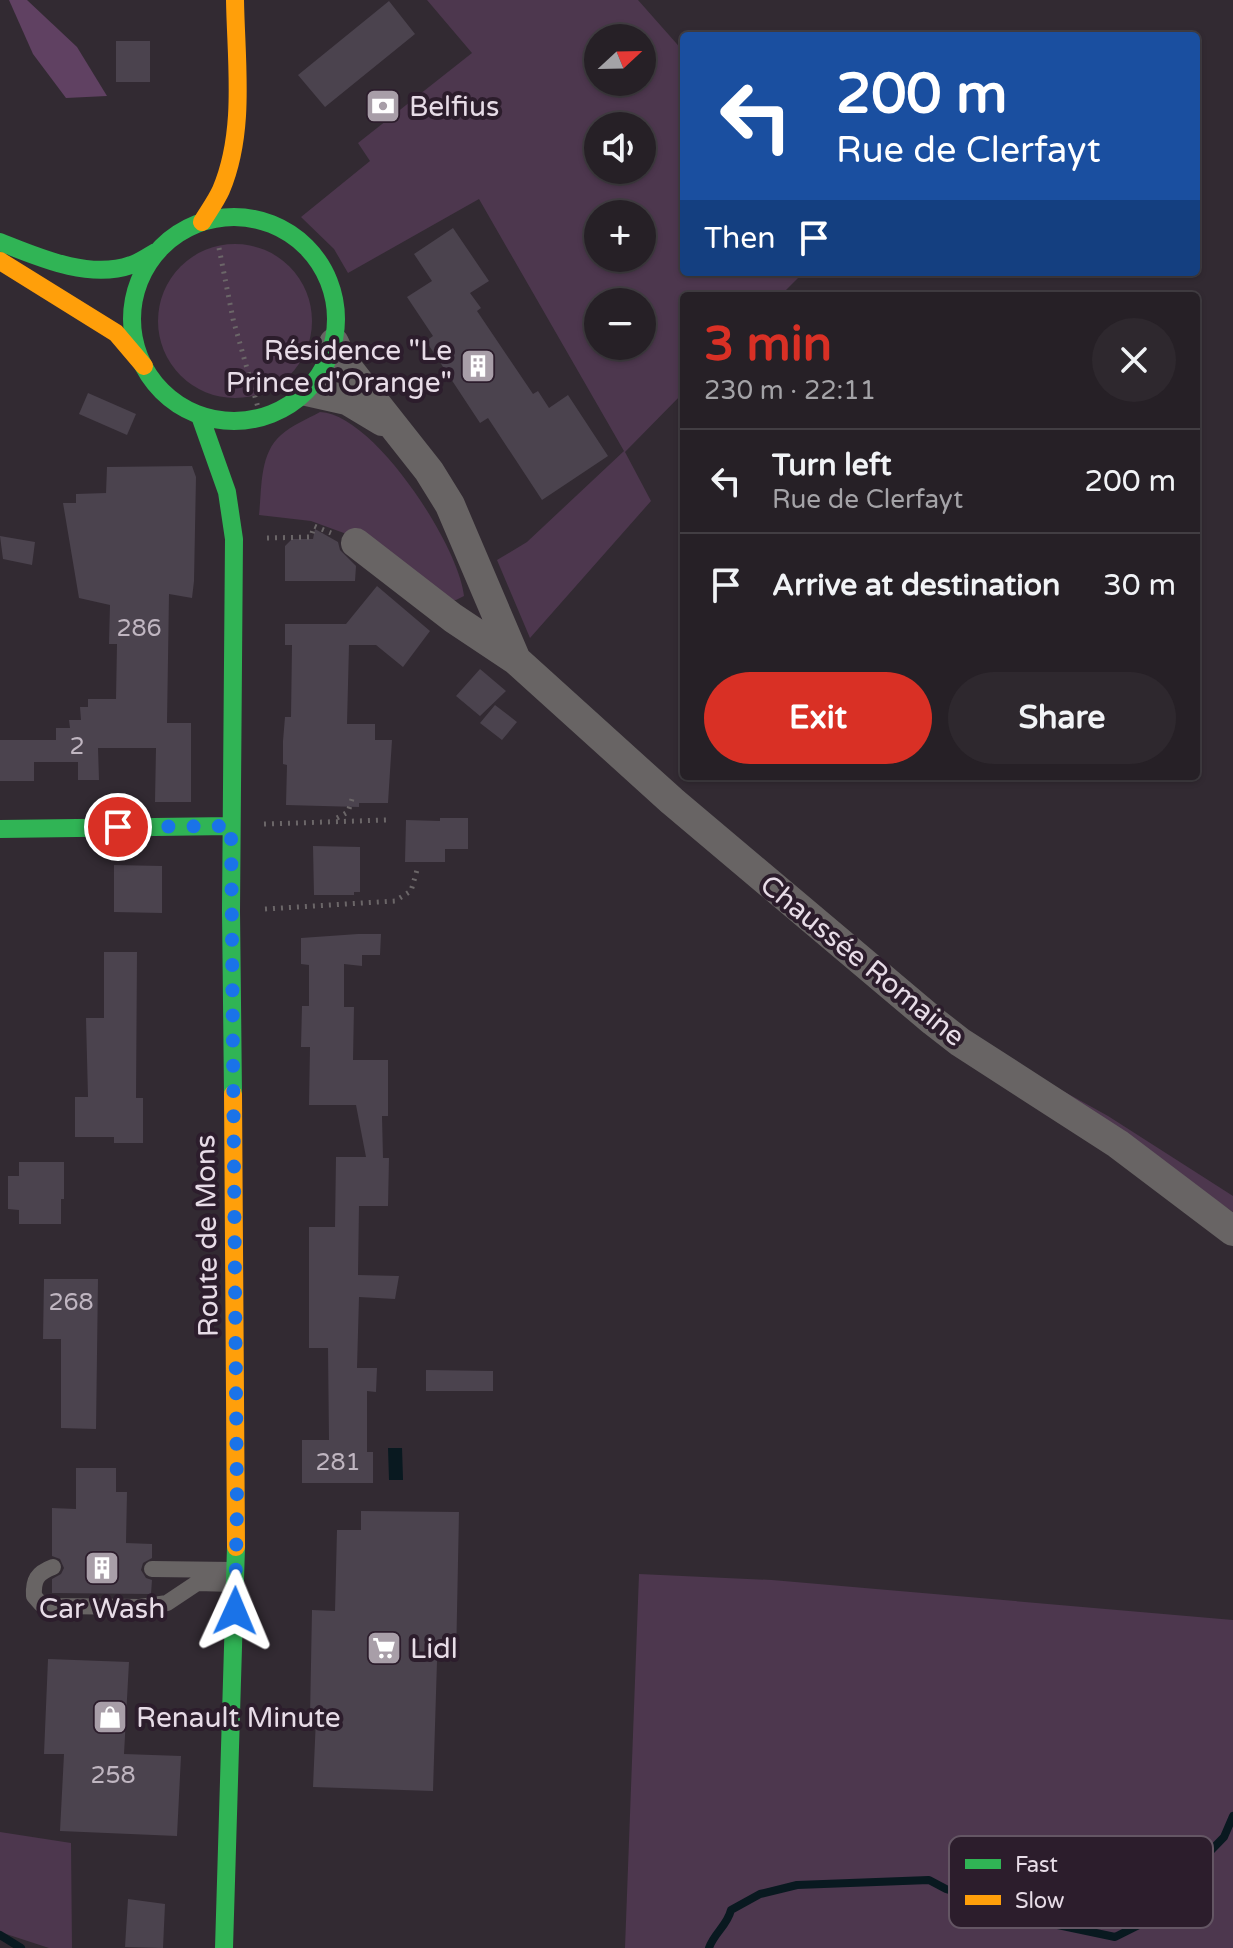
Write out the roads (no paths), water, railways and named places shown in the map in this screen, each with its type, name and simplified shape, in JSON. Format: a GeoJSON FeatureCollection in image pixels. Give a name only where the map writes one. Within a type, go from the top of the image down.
{"type":"FeatureCollection","features":[{"type":"Feature","properties":{"kind":"main road"},"geometry":{"type":"LineString","coordinates":[[207,221],[231,157],[235,100],[235,0]]}},
{"type":"Feature","properties":{"kind":"main road"},"geometry":{"type":"LineString","coordinates":[[235,100],[248,169]]}},
{"type":"Feature","properties":{"kind":"main road"},"geometry":{"type":"LineString","coordinates":[[260,202],[272,224]]}},
{"type":"Feature","properties":{"kind":"main road"},"geometry":{"type":"LineString","coordinates":[[0,261],[116,333],[168,396],[200,416],[259,426],[307,391],[324,369],[334,343],[337,323],[330,282],[307,247],[272,224],[243,217],[207,221],[171,238],[142,276],[133,306],[134,337],[144,366]]}},
{"type":"Feature","properties":{"kind":"main road"},"geometry":{"type":"LineString","coordinates":[[0,242],[94,269],[128,267],[159,250]]}},
{"type":"Feature","properties":{"kind":"main road","name":"Route de Mons"},"geometry":{"type":"LineString","coordinates":[[200,416],[220,463],[233,531]]}},
{"type":"Feature","properties":{"kind":"main road","name":"Route de Mons"},"geometry":{"type":"LineString","coordinates":[[224,1948],[236,1577],[231,911],[233,531],[242,483]]}},
{"type":"Feature","properties":{"kind":"main road"},"geometry":{"type":"LineString","coordinates":[[0,829],[231,826]]}},
{"type":"Feature","properties":{"kind":"street","name":"Chaussée Romaine"},"geometry":{"type":"LineString","coordinates":[[334,343],[343,362],[429,471],[450,505],[516,660]]}},
{"type":"Feature","properties":{"kind":"street","name":"Chaussée Romaine"},"geometry":{"type":"LineString","coordinates":[[307,391],[347,400],[394,427]]}},
{"type":"Feature","properties":{"kind":"street","name":"Chaussée Romaine"},"geometry":{"type":"LineString","coordinates":[[356,543],[453,618],[516,660],[672,801],[933,1021],[960,1042],[1118,1144],[1233,1231]]}},
{"type":"Feature","properties":{"kind":"lane"},"geometry":{"type":"LineString","coordinates":[[53,1567],[41,1571],[33,1583],[34,1596],[41,1604],[53,1606],[140,1607],[167,1603],[197,1583],[236,1577]]}},
{"type":"Feature","properties":{"kind":"lane"},"geometry":{"type":"LineString","coordinates":[[152,1569],[236,1577]]}},
{"type":"Feature","properties":{"kind":"waterway"},"geometry":{"type":"LineString","coordinates":[[1213,1848],[1224,1837],[1233,1816]]}},
{"type":"Feature","properties":{"kind":"waterway"},"geometry":{"type":"LineString","coordinates":[[709,1948],[731,1910],[760,1894],[797,1885],[929,1880],[949,1890]]}},
{"type":"Feature","properties":{"kind":"waterway"},"geometry":{"type":"LineString","coordinates":[[1072,1928],[1115,1937],[1133,1928]]}},
{"type":"Feature","properties":{"kind":"waterway"},"geometry":{"type":"LineString","coordinates":[[0,1935],[21,1948]]}},
{"type":"Feature","properties":{"kind":"place","name":"Belfius"},"geometry":{"type":"Point","coordinates":[383,106]}},
{"type":"Feature","properties":{"kind":"place","name":"Résidence \"Le Prince d'Orange\""},"geometry":{"type":"Point","coordinates":[478,366]}},
{"type":"Feature","properties":{"kind":"place","name":"Car Wash"},"geometry":{"type":"Point","coordinates":[102,1568]}},
{"type":"Feature","properties":{"kind":"place","name":"Lidl"},"geometry":{"type":"Point","coordinates":[384,1648]}},
{"type":"Feature","properties":{"kind":"place","name":"Renault Minute"},"geometry":{"type":"Point","coordinates":[110,1717]}}]}
